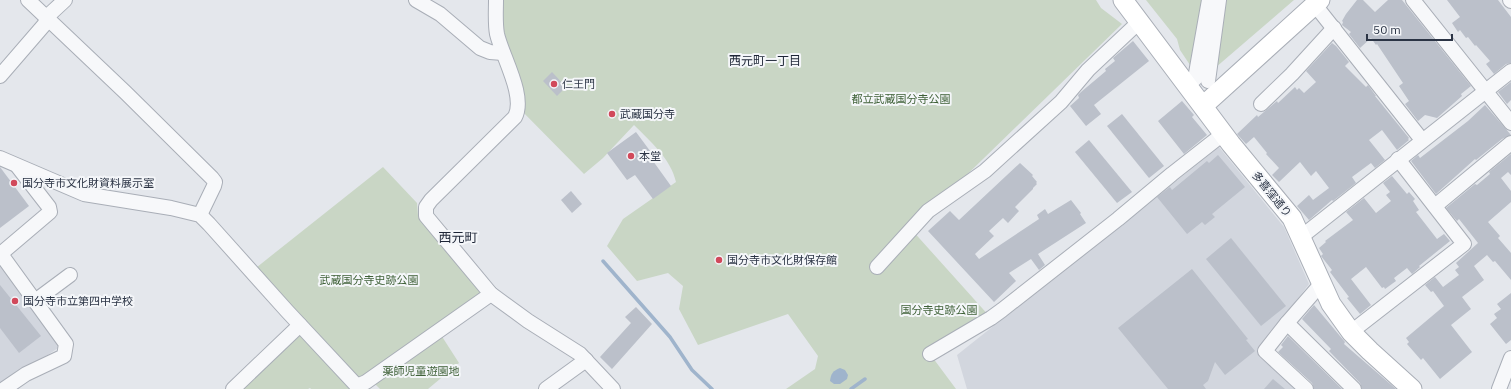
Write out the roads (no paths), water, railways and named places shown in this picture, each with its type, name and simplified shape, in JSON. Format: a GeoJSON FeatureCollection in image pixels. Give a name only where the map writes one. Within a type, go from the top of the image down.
{"type":"FeatureCollection","features":[{"type":"Feature","properties":{"kind":"main road","name":"多喜窪通り"},"geometry":{"type":"LineString","coordinates":[[1122,0],[1223,134],[1292,218],[1331,304],[1351,332],[1412,389]]}},
{"type":"Feature","properties":{"kind":"main road"},"geometry":{"type":"LineString","coordinates":[[1203,106],[1318,2]]}},
{"type":"Feature","properties":{"kind":"street"},"geometry":{"type":"LineString","coordinates":[[28,0],[212,178],[215,182],[214,186],[200,215]]}},
{"type":"Feature","properties":{"kind":"street"},"geometry":{"type":"LineString","coordinates":[[0,76],[44,25],[51,13],[65,0]]}},
{"type":"Feature","properties":{"kind":"street"},"geometry":{"type":"LineString","coordinates":[[416,0],[440,14],[480,48],[490,52],[503,53]]}},
{"type":"Feature","properties":{"kind":"street"},"geometry":{"type":"LineString","coordinates":[[496,0],[497,34],[510,68],[515,87],[518,107],[517,113],[515,117],[438,192],[426,207],[426,216],[491,294],[528,321],[580,354],[613,389]]}},
{"type":"Feature","properties":{"kind":"street"},"geometry":{"type":"LineString","coordinates":[[1209,0],[1202,80],[1219,0]]}},
{"type":"Feature","properties":{"kind":"street"},"geometry":{"type":"LineString","coordinates":[[1413,0],[1511,123]]}},
{"type":"Feature","properties":{"kind":"street"},"geometry":{"type":"LineString","coordinates":[[1318,2],[1334,28],[1422,140]]}},
{"type":"Feature","properties":{"kind":"street"},"geometry":{"type":"LineString","coordinates":[[877,267],[928,211],[985,171],[1061,102],[1088,70],[1139,22]]}},
{"type":"Feature","properties":{"kind":"street"},"geometry":{"type":"LineString","coordinates":[[1261,104],[1292,74],[1334,28]]}},
{"type":"Feature","properties":{"kind":"street"},"geometry":{"type":"LineString","coordinates":[[1301,237],[1511,71]]}},
{"type":"Feature","properties":{"kind":"street"},"geometry":{"type":"LineString","coordinates":[[930,354],[1002,310],[1223,134]]}},
{"type":"Feature","properties":{"kind":"street"},"geometry":{"type":"LineString","coordinates":[[1435,206],[1511,143]]}},
{"type":"Feature","properties":{"kind":"street"},"geometry":{"type":"LineString","coordinates":[[0,158],[84,194],[172,208],[200,215],[357,386],[370,386],[491,294]]}},
{"type":"Feature","properties":{"kind":"street"},"geometry":{"type":"LineString","coordinates":[[1351,332],[1464,244],[1398,159]]}},
{"type":"Feature","properties":{"kind":"street"},"geometry":{"type":"LineString","coordinates":[[4,389],[26,374],[64,356],[66,344],[3,257],[4,251],[50,212],[49,208],[17,165]]}},
{"type":"Feature","properties":{"kind":"street"},"geometry":{"type":"LineString","coordinates":[[35,301],[70,275]]}},
{"type":"Feature","properties":{"kind":"street"},"geometry":{"type":"LineString","coordinates":[[1306,389],[1265,351],[1321,284]]}},
{"type":"Feature","properties":{"kind":"street"},"geometry":{"type":"LineString","coordinates":[[1287,323],[1354,389]]}},
{"type":"Feature","properties":{"kind":"street"},"geometry":{"type":"LineString","coordinates":[[233,389],[300,325]]}},
{"type":"Feature","properties":{"kind":"street"},"geometry":{"type":"LineString","coordinates":[[1499,389],[1511,358]]}},
{"type":"Feature","properties":{"kind":"street"},"geometry":{"type":"LineString","coordinates":[[546,389],[586,360]]}},
{"type":"Feature","properties":{"kind":"water"},"geometry":{"type":"Polygon","coordinates":[[[840,368],[845,370],[848,375],[847,379],[840,384],[834,384],[830,381],[831,376],[834,371],[840,368]]]}},
{"type":"Feature","properties":{"kind":"waterway"},"geometry":{"type":"LineString","coordinates":[[603,261],[670,337],[692,370],[712,389]]}},
{"type":"Feature","properties":{"kind":"waterway"},"geometry":{"type":"LineString","coordinates":[[851,389],[865,379]]}},
{"type":"Feature","properties":{"kind":"place","name":"仁王門"},"geometry":{"type":"Point","coordinates":[554,84]}},
{"type":"Feature","properties":{"kind":"place","name":"武蔵国分寺"},"geometry":{"type":"Point","coordinates":[612,114]}},
{"type":"Feature","properties":{"kind":"place","name":"本堂"},"geometry":{"type":"Point","coordinates":[631,156]}},
{"type":"Feature","properties":{"kind":"place","name":"国分寺市文化財資料展示室"},"geometry":{"type":"Point","coordinates":[14,183]}},
{"type":"Feature","properties":{"kind":"place","name":"国分寺市文化財保存館"},"geometry":{"type":"Point","coordinates":[719,260]}},
{"type":"Feature","properties":{"kind":"place","name":"国分寺市立第四中学校"},"geometry":{"type":"Point","coordinates":[15,301]}},
{"type":"Feature","properties":{"kind":"district","name":"西元町一丁目"},"geometry":{"type":"Point","coordinates":[765,61]}},
{"type":"Feature","properties":{"kind":"district","name":"西元町"},"geometry":{"type":"Point","coordinates":[458,237]}},
{"type":"Feature","properties":{"kind":"park label","name":"都立武蔵国分寺公園"},"geometry":{"type":"Point","coordinates":[901,99]}},
{"type":"Feature","properties":{"kind":"park label","name":"武蔵国分寺史跡公園"},"geometry":{"type":"Point","coordinates":[369,280]}},
{"type":"Feature","properties":{"kind":"park label","name":"国分寺史跡公園"},"geometry":{"type":"Point","coordinates":[939,310]}},
{"type":"Feature","properties":{"kind":"park label","name":"薬師児童遊園地"},"geometry":{"type":"Point","coordinates":[421,371]}}]}
